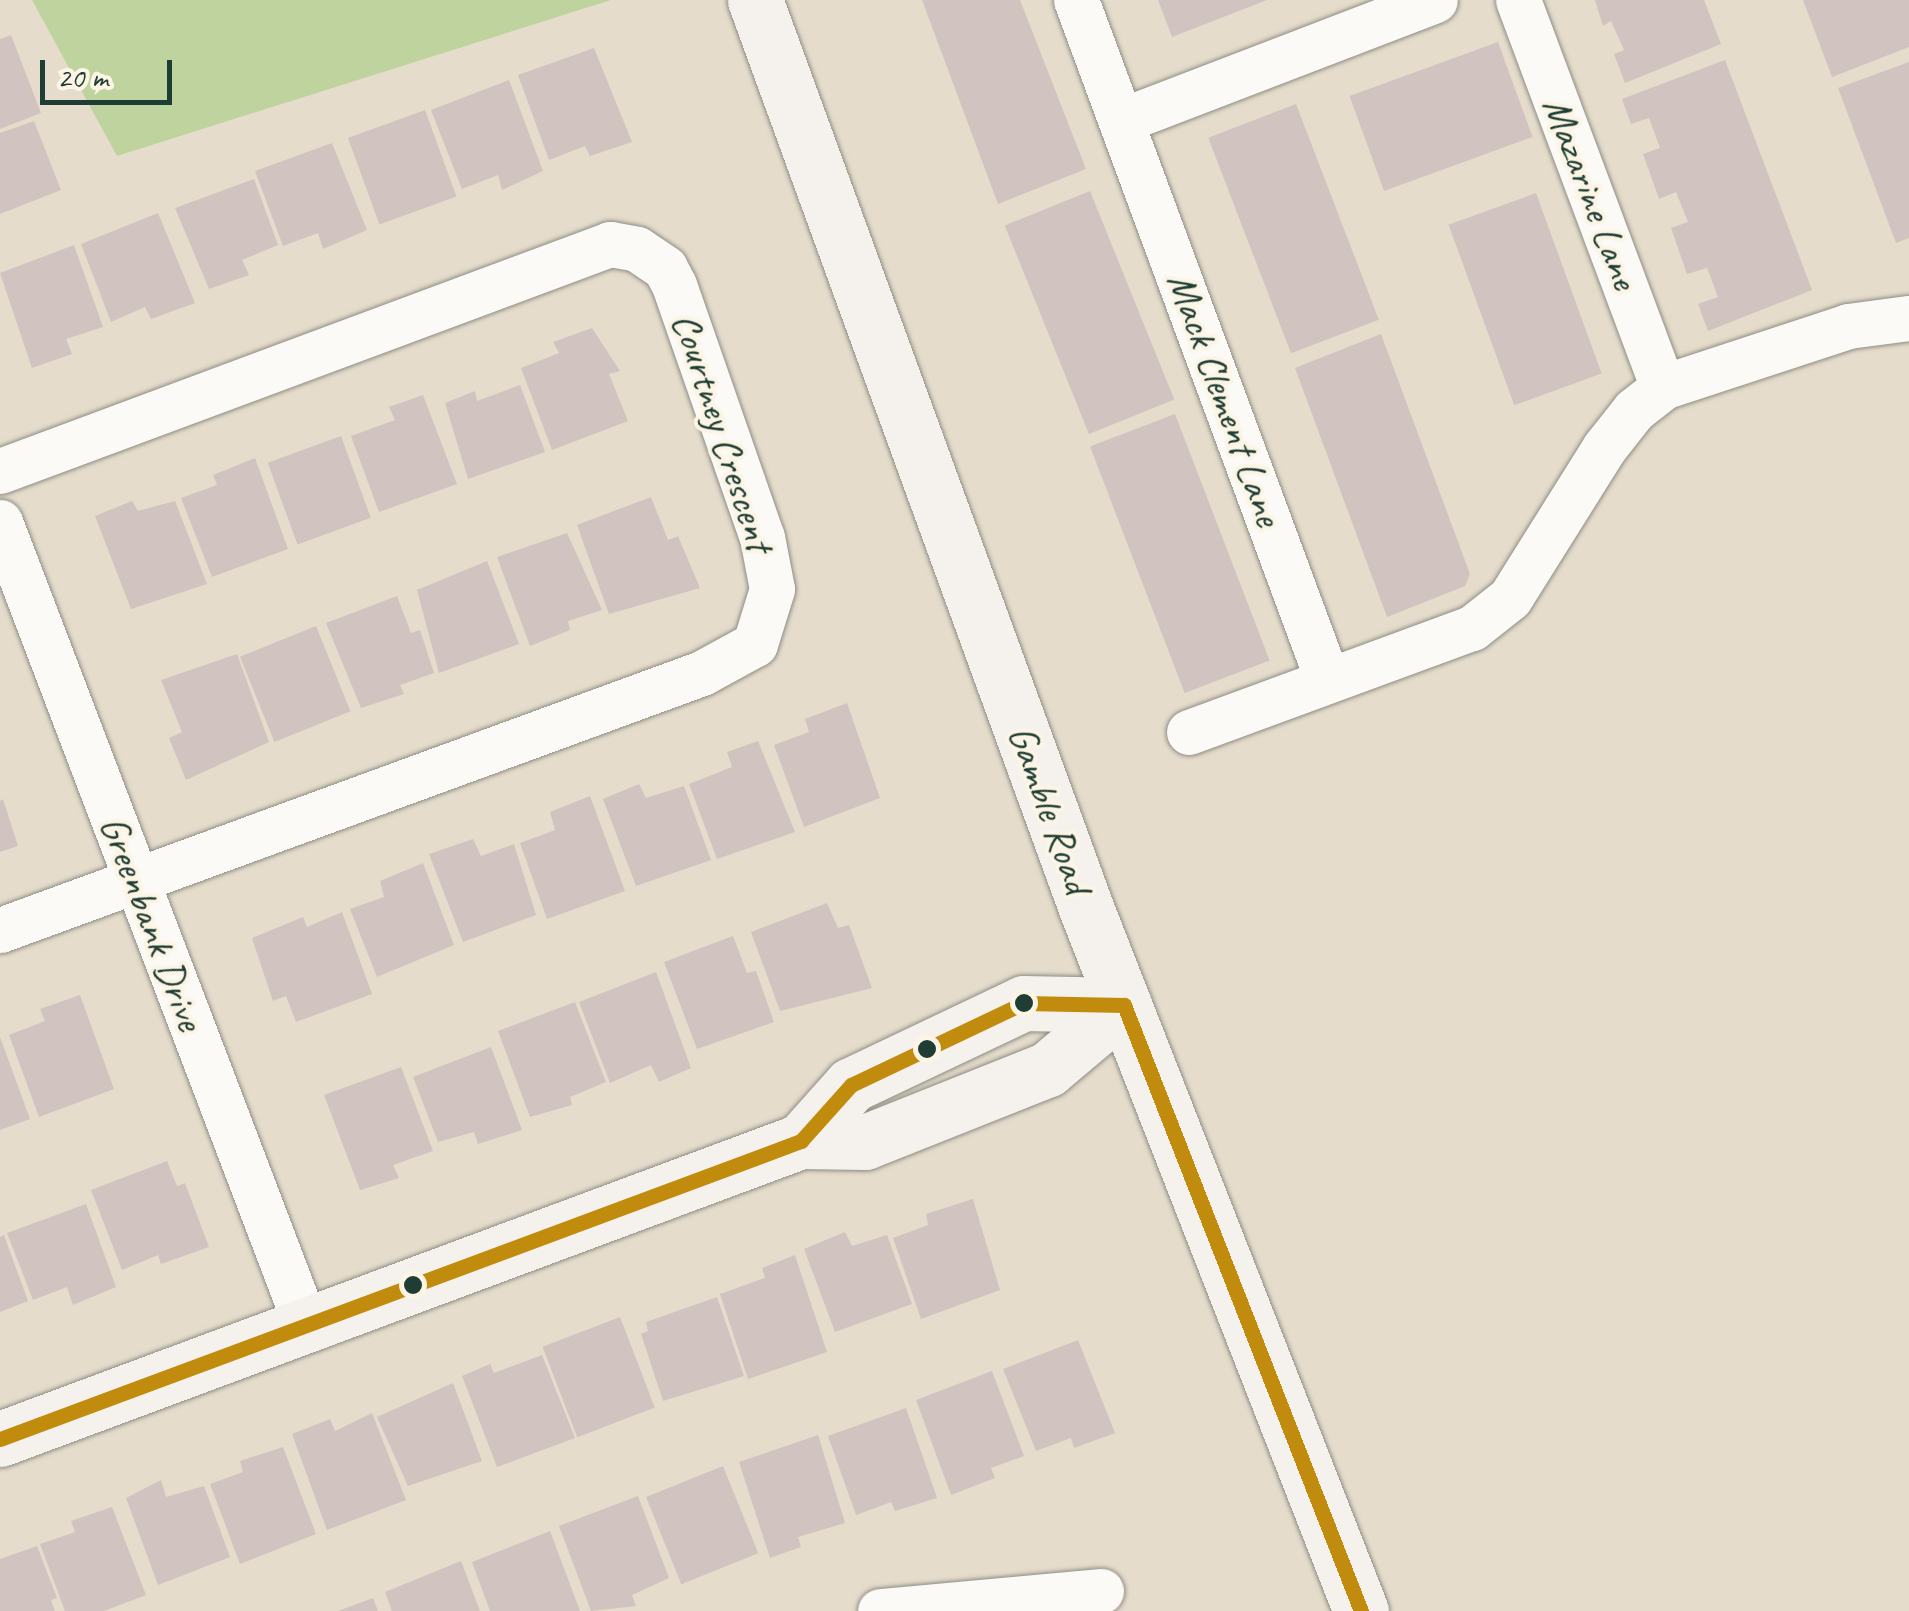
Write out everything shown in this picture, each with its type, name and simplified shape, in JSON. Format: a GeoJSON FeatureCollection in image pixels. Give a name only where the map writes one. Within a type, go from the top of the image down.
{"type":"FeatureCollection","features":[{"type":"Feature","properties":{"kind":"main road","name":"Gamble Road"},"geometry":{"type":"LineString","coordinates":[[755,0],[1124,1004],[1361,1611]]}},
{"type":"Feature","properties":{"kind":"main road"},"geometry":{"type":"LineString","coordinates":[[0,1440],[800,1141],[864,1142],[1048,1068],[1124,1004]]}},
{"type":"Feature","properties":{"kind":"street","name":"Mack Clement Lane"},"geometry":{"type":"LineString","coordinates":[[1076,0],[1326,679]]}},
{"type":"Feature","properties":{"kind":"street"},"geometry":{"type":"LineString","coordinates":[[1123,120],[1435,0]]}},
{"type":"Feature","properties":{"kind":"street","name":"Mazarine Lane"},"geometry":{"type":"LineString","coordinates":[[1518,0],[1663,387]]}},
{"type":"Feature","properties":{"kind":"street","name":"Courtney Crescent"},"geometry":{"type":"LineString","coordinates":[[0,470],[610,244],[637,250],[665,268],[674,285],[762,537],[772,589],[766,617],[754,644],[716,666],[0,930]]}},
{"type":"Feature","properties":{"kind":"street"},"geometry":{"type":"LineString","coordinates":[[1189,732],[1472,628],[1510,598],[1604,448],[1634,410],[1663,387],[1848,326],[1909,318]]}},
{"type":"Feature","properties":{"kind":"street","name":"Greenbank Drive"},"geometry":{"type":"LineString","coordinates":[[0,522],[305,1324]]}},
{"type":"Feature","properties":{"kind":"street"},"geometry":{"type":"LineString","coordinates":[[880,1611],[1102,1591]]}},
{"type":"Feature","properties":{"kind":"green space"},"geometry":{"type":"Polygon","coordinates":[[[32,0],[611,0],[117,156],[32,0]]]}},
{"type":"Feature","properties":{"kind":"building"},"geometry":{"type":"Polygon","coordinates":[[[922,0],[1020,0],[1086,169],[998,204],[922,0]]]}},
{"type":"Feature","properties":{"kind":"building"},"geometry":{"type":"Polygon","coordinates":[[[1158,0],[1267,0],[1172,37],[1158,0]]]}},
{"type":"Feature","properties":{"kind":"building"},"geometry":{"type":"Polygon","coordinates":[[[1595,0],[1704,0],[1721,44],[1625,83],[1614,54],[1624,50],[1611,21],[1603,26],[1595,0]]]}},
{"type":"Feature","properties":{"kind":"building"},"geometry":{"type":"Polygon","coordinates":[[[1803,0],[1909,0],[1909,47],[1832,77],[1803,0]]]}},
{"type":"Feature","properties":{"kind":"building"},"geometry":{"type":"Polygon","coordinates":[[[11,35],[41,113],[0,129],[0,39],[11,35]]]}},
{"type":"Feature","properties":{"kind":"building"},"geometry":{"type":"Polygon","coordinates":[[[1498,42],[1533,137],[1384,191],[1350,96],[1498,42]]]}},
{"type":"Feature","properties":{"kind":"building"},"geometry":{"type":"Polygon","coordinates":[[[594,48],[632,142],[590,156],[585,146],[549,160],[518,75],[594,48]]]}},
{"type":"Feature","properties":{"kind":"building"},"geometry":{"type":"Polygon","coordinates":[[[1725,60],[1812,290],[1708,331],[1698,304],[1718,297],[1707,268],[1687,274],[1671,228],[1688,222],[1676,192],[1659,199],[1643,154],[1660,148],[1649,118],[1631,124],[1622,99],[1725,60]]]}},
{"type":"Feature","properties":{"kind":"building"},"geometry":{"type":"Polygon","coordinates":[[[1909,62],[1909,238],[1896,243],[1838,88],[1909,62]]]}},
{"type":"Feature","properties":{"kind":"building"},"geometry":{"type":"Polygon","coordinates":[[[509,80],[543,171],[502,190],[498,175],[462,189],[431,110],[509,80]]]}},
{"type":"Feature","properties":{"kind":"building"},"geometry":{"type":"Polygon","coordinates":[[[1296,104],[1379,320],[1291,353],[1208,138],[1296,104]]]}},
{"type":"Feature","properties":{"kind":"building"},"geometry":{"type":"Polygon","coordinates":[[[425,110],[456,196],[379,224],[348,138],[425,110]]]}},
{"type":"Feature","properties":{"kind":"building"},"geometry":{"type":"Polygon","coordinates":[[[34,121],[61,190],[0,214],[0,133],[34,121]]]}},
{"type":"Feature","properties":{"kind":"building"},"geometry":{"type":"Polygon","coordinates":[[[332,143],[367,230],[323,249],[318,233],[283,246],[255,171],[332,143]]]}},
{"type":"Feature","properties":{"kind":"building"},"geometry":{"type":"Polygon","coordinates":[[[254,179],[278,245],[242,260],[249,275],[209,289],[175,208],[254,179]]]}},
{"type":"Feature","properties":{"kind":"building"},"geometry":{"type":"Polygon","coordinates":[[[1090,191],[1174,400],[1089,434],[1005,225],[1090,191]]]}},
{"type":"Feature","properties":{"kind":"building"},"geometry":{"type":"Polygon","coordinates":[[[1536,193],[1602,373],[1514,405],[1449,225],[1536,193]]]}},
{"type":"Feature","properties":{"kind":"building"},"geometry":{"type":"Polygon","coordinates":[[[158,213],[195,303],[151,319],[145,307],[111,322],[81,244],[158,213]]]}},
{"type":"Feature","properties":{"kind":"building"},"geometry":{"type":"Polygon","coordinates":[[[74,245],[103,327],[66,339],[72,354],[32,368],[0,273],[74,245]]]}},
{"type":"Feature","properties":{"kind":"building"},"geometry":{"type":"Polygon","coordinates":[[[592,328],[620,371],[609,374],[628,421],[552,450],[521,368],[559,353],[553,342],[592,328]]]}},
{"type":"Feature","properties":{"kind":"building"},"geometry":{"type":"Polygon","coordinates":[[[1381,334],[1470,574],[1465,586],[1387,617],[1295,368],[1381,334]]]}},
{"type":"Feature","properties":{"kind":"building"},"geometry":{"type":"Polygon","coordinates":[[[520,385],[545,452],[468,479],[445,403],[475,391],[477,401],[520,385]]]}},
{"type":"Feature","properties":{"kind":"building"},"geometry":{"type":"Polygon","coordinates":[[[423,395],[457,484],[379,512],[351,436],[395,420],[389,407],[423,395]]]}},
{"type":"Feature","properties":{"kind":"building"},"geometry":{"type":"Polygon","coordinates":[[[1175,414],[1270,660],[1185,693],[1090,447],[1175,414]]]}},
{"type":"Feature","properties":{"kind":"building"},"geometry":{"type":"Polygon","coordinates":[[[341,436],[371,518],[297,544],[268,463],[341,436]]]}},
{"type":"Feature","properties":{"kind":"building"},"geometry":{"type":"Polygon","coordinates":[[[255,458],[288,549],[212,577],[181,498],[217,485],[213,475],[255,458]]]}},
{"type":"Feature","properties":{"kind":"building"},"geometry":{"type":"Polygon","coordinates":[[[651,497],[668,540],[678,536],[700,588],[609,614],[577,525],[651,497]]]}},
{"type":"Feature","properties":{"kind":"building"},"geometry":{"type":"Polygon","coordinates":[[[132,501],[138,511],[175,501],[207,584],[131,609],[95,516],[132,501]]]}},
{"type":"Feature","properties":{"kind":"building"},"geometry":{"type":"Polygon","coordinates":[[[567,533],[602,610],[568,621],[570,630],[530,646],[497,557],[567,533]]]}},
{"type":"Feature","properties":{"kind":"building"},"geometry":{"type":"Polygon","coordinates":[[[487,561],[519,644],[439,673],[417,590],[487,561]]]}},
{"type":"Feature","properties":{"kind":"building"},"geometry":{"type":"Polygon","coordinates":[[[397,596],[411,633],[420,630],[434,673],[400,685],[404,694],[361,708],[326,623],[397,596]]]}},
{"type":"Feature","properties":{"kind":"building"},"geometry":{"type":"Polygon","coordinates":[[[316,626],[350,711],[274,742],[240,657],[316,626]]]}},
{"type":"Feature","properties":{"kind":"building"},"geometry":{"type":"Polygon","coordinates":[[[237,654],[269,742],[186,780],[169,738],[182,732],[161,680],[237,654]]]}},
{"type":"Feature","properties":{"kind":"building"},"geometry":{"type":"Polygon","coordinates":[[[847,703],[880,798],[804,827],[774,745],[809,732],[805,719],[847,703]]]}},
{"type":"Feature","properties":{"kind":"building"},"geometry":{"type":"Polygon","coordinates":[[[758,741],[795,832],[717,859],[689,784],[732,767],[727,752],[758,741]]]}},
{"type":"Feature","properties":{"kind":"building"},"geometry":{"type":"Polygon","coordinates":[[[639,784],[646,798],[684,786],[711,860],[636,886],[603,799],[639,784]]]}},
{"type":"Feature","properties":{"kind":"building"},"geometry":{"type":"Polygon","coordinates":[[[590,796],[625,891],[547,919],[520,843],[555,830],[550,812],[590,796]]]}},
{"type":"Feature","properties":{"kind":"building"},"geometry":{"type":"Polygon","coordinates":[[[3,799],[18,846],[0,852],[0,801],[3,799]]]}},
{"type":"Feature","properties":{"kind":"building"},"geometry":{"type":"Polygon","coordinates":[[[473,839],[481,856],[514,844],[536,915],[463,942],[429,854],[473,839]]]}},
{"type":"Feature","properties":{"kind":"building"},"geometry":{"type":"Polygon","coordinates":[[[423,863],[454,945],[377,977],[350,909],[384,897],[380,881],[423,863]]]}},
{"type":"Feature","properties":{"kind":"building"},"geometry":{"type":"Polygon","coordinates":[[[827,903],[838,928],[849,925],[872,988],[780,1011],[751,932],[827,903]]]}},
{"type":"Feature","properties":{"kind":"building"},"geometry":{"type":"Polygon","coordinates":[[[342,912],[372,994],[296,1022],[286,996],[273,1001],[252,938],[303,917],[307,927],[342,912]]]}},
{"type":"Feature","properties":{"kind":"building"},"geometry":{"type":"Polygon","coordinates":[[[733,936],[747,973],[756,971],[774,1022],[697,1049],[664,962],[733,936]]]}},
{"type":"Feature","properties":{"kind":"building"},"geometry":{"type":"Polygon","coordinates":[[[656,972],[691,1068],[659,1082],[651,1065],[610,1083],[579,1002],[656,972]]]}},
{"type":"Feature","properties":{"kind":"building"},"geometry":{"type":"Polygon","coordinates":[[[80,995],[114,1089],[39,1117],[9,1035],[45,1021],[40,1009],[80,995]]]}},
{"type":"Feature","properties":{"kind":"building"},"geometry":{"type":"Polygon","coordinates":[[[575,1002],[606,1082],[570,1097],[572,1105],[530,1117],[498,1031],[575,1002]]]}},
{"type":"Feature","properties":{"kind":"building"},"geometry":{"type":"Polygon","coordinates":[[[0,1037],[30,1119],[0,1130],[0,1037]]]}},
{"type":"Feature","properties":{"kind":"building"},"geometry":{"type":"Polygon","coordinates":[[[491,1047],[522,1130],[478,1144],[474,1132],[438,1142],[413,1077],[491,1047]]]}},
{"type":"Feature","properties":{"kind":"building"},"geometry":{"type":"Polygon","coordinates":[[[401,1067],[433,1151],[393,1165],[399,1178],[360,1190],[324,1095],[401,1067]]]}},
{"type":"Feature","properties":{"kind":"building"},"geometry":{"type":"Polygon","coordinates":[[[167,1161],[177,1186],[185,1183],[209,1247],[161,1264],[158,1255],[122,1270],[91,1190],[167,1161]]]}},
{"type":"Feature","properties":{"kind":"building"},"geometry":{"type":"Polygon","coordinates":[[[973,1199],[1000,1290],[921,1319],[893,1238],[928,1225],[926,1214],[973,1199]]]}},
{"type":"Feature","properties":{"kind":"building"},"geometry":{"type":"Polygon","coordinates":[[[86,1204],[116,1287],[73,1305],[67,1287],[33,1300],[7,1233],[86,1204]]]}},
{"type":"Feature","properties":{"kind":"building"},"geometry":{"type":"Polygon","coordinates":[[[845,1232],[852,1246],[887,1235],[912,1304],[835,1332],[804,1249],[845,1232]]]}},
{"type":"Feature","properties":{"kind":"building"},"geometry":{"type":"Polygon","coordinates":[[[4,1235],[28,1301],[0,1312],[0,1237],[4,1235]]]}},
{"type":"Feature","properties":{"kind":"building"},"geometry":{"type":"Polygon","coordinates":[[[795,1255],[827,1352],[748,1379],[720,1294],[765,1278],[762,1268],[795,1255]]]}},
{"type":"Feature","properties":{"kind":"building"},"geometry":{"type":"Polygon","coordinates":[[[717,1297],[744,1376],[663,1401],[641,1334],[648,1331],[646,1322],[717,1297]]]}},
{"type":"Feature","properties":{"kind":"building"},"geometry":{"type":"Polygon","coordinates":[[[620,1317],[655,1408],[577,1437],[543,1347],[620,1317]]]}},
{"type":"Feature","properties":{"kind":"building"},"geometry":{"type":"Polygon","coordinates":[[[1078,1340],[1115,1433],[1074,1448],[1071,1438],[1036,1451],[1003,1369],[1078,1340]]]}},
{"type":"Feature","properties":{"kind":"building"},"geometry":{"type":"Polygon","coordinates":[[[542,1355],[575,1438],[497,1467],[462,1376],[490,1364],[494,1373],[542,1355]]]}},
{"type":"Feature","properties":{"kind":"building"},"geometry":{"type":"Polygon","coordinates":[[[992,1371],[1024,1456],[991,1468],[995,1478],[951,1495],[916,1400],[992,1371]]]}},
{"type":"Feature","properties":{"kind":"building"},"geometry":{"type":"Polygon","coordinates":[[[453,1383],[482,1461],[408,1486],[377,1417],[453,1383]]]}},
{"type":"Feature","properties":{"kind":"building"},"geometry":{"type":"Polygon","coordinates":[[[906,1408],[937,1498],[895,1511],[891,1502],[856,1515],[828,1436],[906,1408]]]}},
{"type":"Feature","properties":{"kind":"building"},"geometry":{"type":"Polygon","coordinates":[[[372,1413],[406,1500],[327,1530],[292,1434],[330,1419],[335,1431],[372,1413]]]}},
{"type":"Feature","properties":{"kind":"building"},"geometry":{"type":"Polygon","coordinates":[[[818,1435],[845,1523],[798,1537],[801,1547],[770,1558],[739,1462],[818,1435]]]}},
{"type":"Feature","properties":{"kind":"building"},"geometry":{"type":"Polygon","coordinates":[[[283,1447],[316,1534],[240,1564],[210,1484],[243,1472],[240,1461],[283,1447]]]}},
{"type":"Feature","properties":{"kind":"building"},"geometry":{"type":"Polygon","coordinates":[[[723,1466],[758,1553],[681,1584],[646,1497],[723,1466]]]}},
{"type":"Feature","properties":{"kind":"building"},"geometry":{"type":"Polygon","coordinates":[[[161,1480],[166,1497],[204,1486],[230,1557],[158,1585],[126,1498],[161,1480]]]}},
{"type":"Feature","properties":{"kind":"building"},"geometry":{"type":"Polygon","coordinates":[[[638,1496],[669,1578],[632,1595],[636,1606],[591,1611],[559,1526],[638,1496]]]}},
{"type":"Feature","properties":{"kind":"building"},"geometry":{"type":"Polygon","coordinates":[[[112,1507],[146,1595],[104,1611],[65,1611],[40,1544],[75,1532],[71,1521],[112,1507]]]}},
{"type":"Feature","properties":{"kind":"building"},"geometry":{"type":"Polygon","coordinates":[[[550,1531],[580,1611],[490,1611],[472,1562],[550,1531]]]}},
{"type":"Feature","properties":{"kind":"building"},"geometry":{"type":"Polygon","coordinates":[[[37,1546],[57,1598],[51,1600],[55,1611],[0,1611],[0,1559],[37,1546]]]}},
{"type":"Feature","properties":{"kind":"building"},"geometry":{"type":"Polygon","coordinates":[[[461,1561],[480,1611],[392,1611],[385,1592],[461,1561]]]}},
{"type":"Feature","properties":{"kind":"building"},"geometry":{"type":"Polygon","coordinates":[[[373,1598],[378,1611],[338,1611],[373,1598]]]}},
{"type":"Feature","properties":{"kind":"transit line"},"geometry":{"type":"LineString","coordinates":[[0,1439],[801,1141],[851,1085],[1024,1003],[1124,1005]]}},
{"type":"Feature","properties":{"kind":"transit line"},"geometry":{"type":"LineString","coordinates":[[1124,1005],[1361,1611]]}}]}
